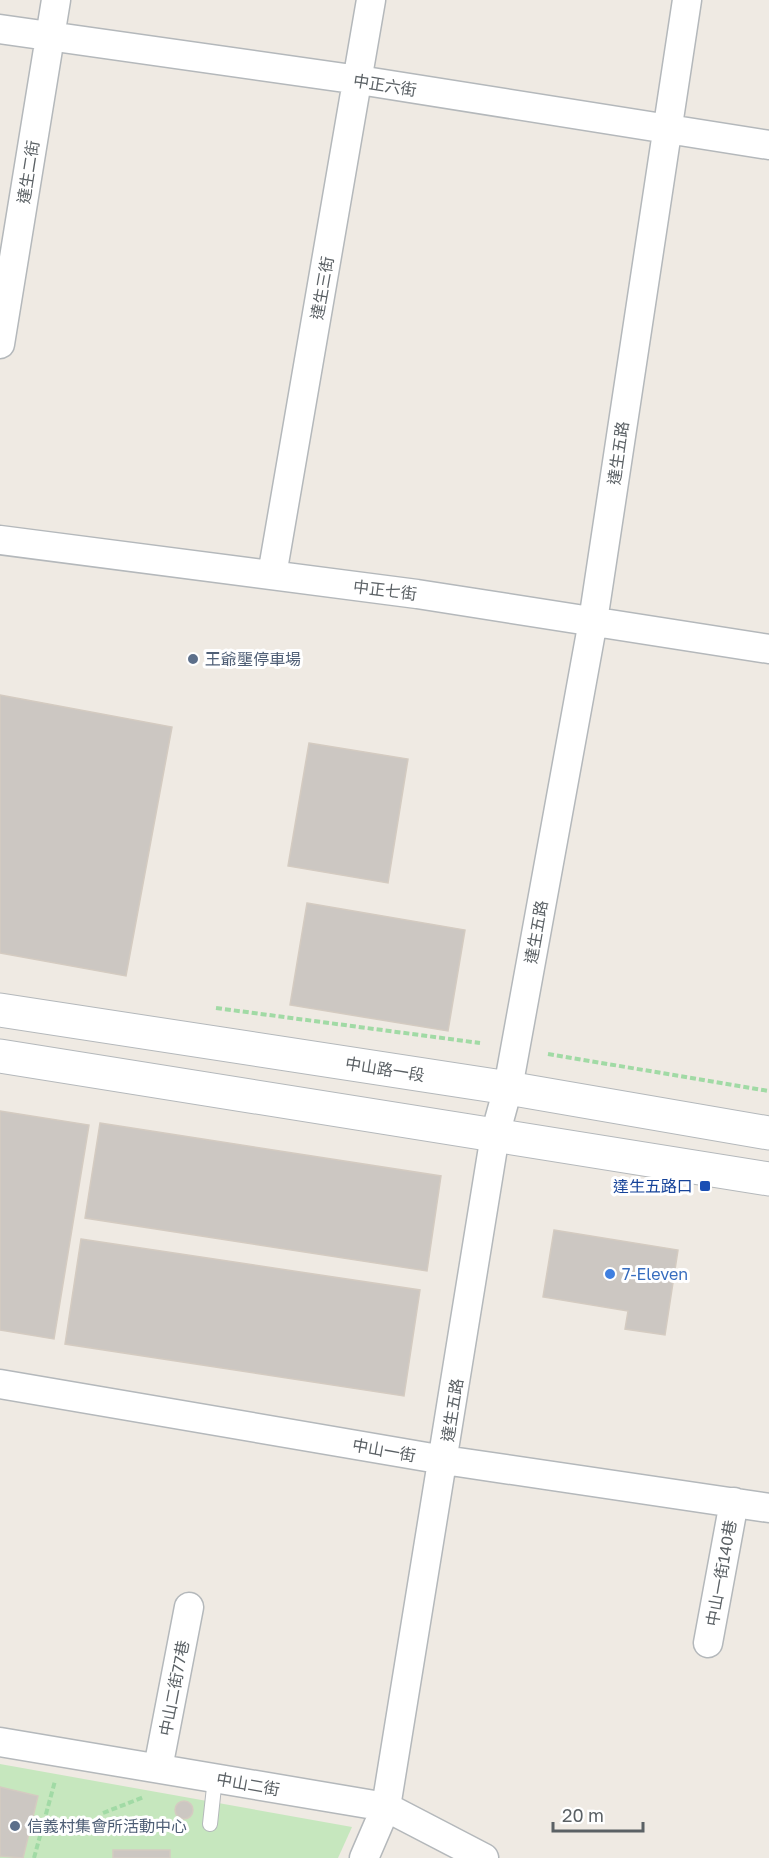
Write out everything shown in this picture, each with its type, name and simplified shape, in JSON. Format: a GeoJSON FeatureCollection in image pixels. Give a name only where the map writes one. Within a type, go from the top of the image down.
{"type":"FeatureCollection","features":[{"type":"Feature","properties":{"kind":"street","name":"達生二街"},"geometry":{"type":"LineString","coordinates":[[0,344],[56,0]]}},
{"type":"Feature","properties":{"kind":"street","name":"達生三街"},"geometry":{"type":"LineString","coordinates":[[272,575],[371,0]]}},
{"type":"Feature","properties":{"kind":"street","name":"達生五路"},"geometry":{"type":"LineString","coordinates":[[364,1858],[386,1807],[495,1136],[508,1088],[593,621],[687,0]]}},
{"type":"Feature","properties":{"kind":"street","name":"中正六街"},"geometry":{"type":"LineString","coordinates":[[0,29],[359,80],[769,145]]}},
{"type":"Feature","properties":{"kind":"street","name":"中正七街"},"geometry":{"type":"LineString","coordinates":[[0,540],[417,594],[769,649]]}},
{"type":"Feature","properties":{"kind":"street","name":"中山路一段"},"geometry":{"type":"LineString","coordinates":[[0,1010],[508,1088],[769,1133]]}},
{"type":"Feature","properties":{"kind":"street"},"geometry":{"type":"LineString","coordinates":[[0,1056],[769,1179]]}},
{"type":"Feature","properties":{"kind":"street","name":"中山一街"},"geometry":{"type":"LineString","coordinates":[[0,1384],[444,1460],[769,1508]]}},
{"type":"Feature","properties":{"kind":"street","name":"中山一街140巷"},"geometry":{"type":"LineString","coordinates":[[708,1643],[734,1502]]}},
{"type":"Feature","properties":{"kind":"street","name":"中山二街77巷"},"geometry":{"type":"LineString","coordinates":[[158,1768],[189,1607]]}},
{"type":"Feature","properties":{"kind":"street","name":"中山二街"},"geometry":{"type":"LineString","coordinates":[[0,1742],[386,1807],[484,1858]]}},
{"type":"Feature","properties":{"kind":"lane"},"geometry":{"type":"LineString","coordinates":[[210,1824],[215,1778]]}},
{"type":"Feature","properties":{"kind":"path"},"geometry":{"type":"LineString","coordinates":[[211,1008],[480,1043]]}},
{"type":"Feature","properties":{"kind":"path"},"geometry":{"type":"LineString","coordinates":[[548,1054],[769,1091]]}},
{"type":"Feature","properties":{"kind":"path"},"geometry":{"type":"LineString","coordinates":[[34,1858],[63,1752]]}},
{"type":"Feature","properties":{"kind":"green space"},"geometry":{"type":"Polygon","coordinates":[[[0,1764],[352,1827],[338,1858],[0,1858],[0,1764]]]}},
{"type":"Feature","properties":{"kind":"building"},"geometry":{"type":"Polygon","coordinates":[[[0,695],[172,727],[126,976],[0,953],[0,695]]]}},
{"type":"Feature","properties":{"kind":"building"},"geometry":{"type":"Polygon","coordinates":[[[309,743],[408,759],[388,883],[288,866],[309,743]]]}},
{"type":"Feature","properties":{"kind":"building"},"geometry":{"type":"Polygon","coordinates":[[[307,903],[465,930],[448,1031],[290,1005],[307,903]]]}},
{"type":"Feature","properties":{"kind":"building"},"geometry":{"type":"Polygon","coordinates":[[[0,1111],[89,1125],[54,1339],[0,1330],[0,1111]]]}},
{"type":"Feature","properties":{"kind":"building"},"geometry":{"type":"Polygon","coordinates":[[[100,1123],[441,1176],[427,1271],[85,1218],[100,1123]]]}},
{"type":"Feature","properties":{"kind":"building","name":"7-Eleven"},"geometry":{"type":"Polygon","coordinates":[[[554,1230],[678,1250],[665,1335],[625,1329],[628,1311],[543,1297],[554,1230]]]}},
{"type":"Feature","properties":{"kind":"building"},"geometry":{"type":"Polygon","coordinates":[[[81,1239],[420,1290],[404,1396],[65,1344],[81,1239]]]}},
{"type":"Feature","properties":{"kind":"building","name":"信義村集會所活動中心"},"geometry":{"type":"Polygon","coordinates":[[[0,1787],[38,1796],[23,1858],[0,1856],[0,1787]]]}},
{"type":"Feature","properties":{"kind":"building"},"geometry":{"type":"Polygon","coordinates":[[[184,1801],[190,1804],[193,1810],[190,1816],[184,1819],[178,1816],[175,1810],[178,1804],[184,1801]]]}},
{"type":"Feature","properties":{"kind":"building"},"geometry":{"type":"Polygon","coordinates":[[[113,1850],[170,1850],[170,1858],[113,1858],[113,1850]]]}},
{"type":"Feature","properties":{"kind":"place","name":"王爺壟停車場"},"geometry":{"type":"Point","coordinates":[193,659]}},
{"type":"Feature","properties":{"kind":"place","name":"達生五路口"},"geometry":{"type":"Point","coordinates":[705,1186]}},
{"type":"Feature","properties":{"kind":"place","name":"7-Eleven"},"geometry":{"type":"Point","coordinates":[610,1274]}},
{"type":"Feature","properties":{"kind":"place","name":"信義村集會所活動中心"},"geometry":{"type":"Point","coordinates":[15,1826]}}]}
